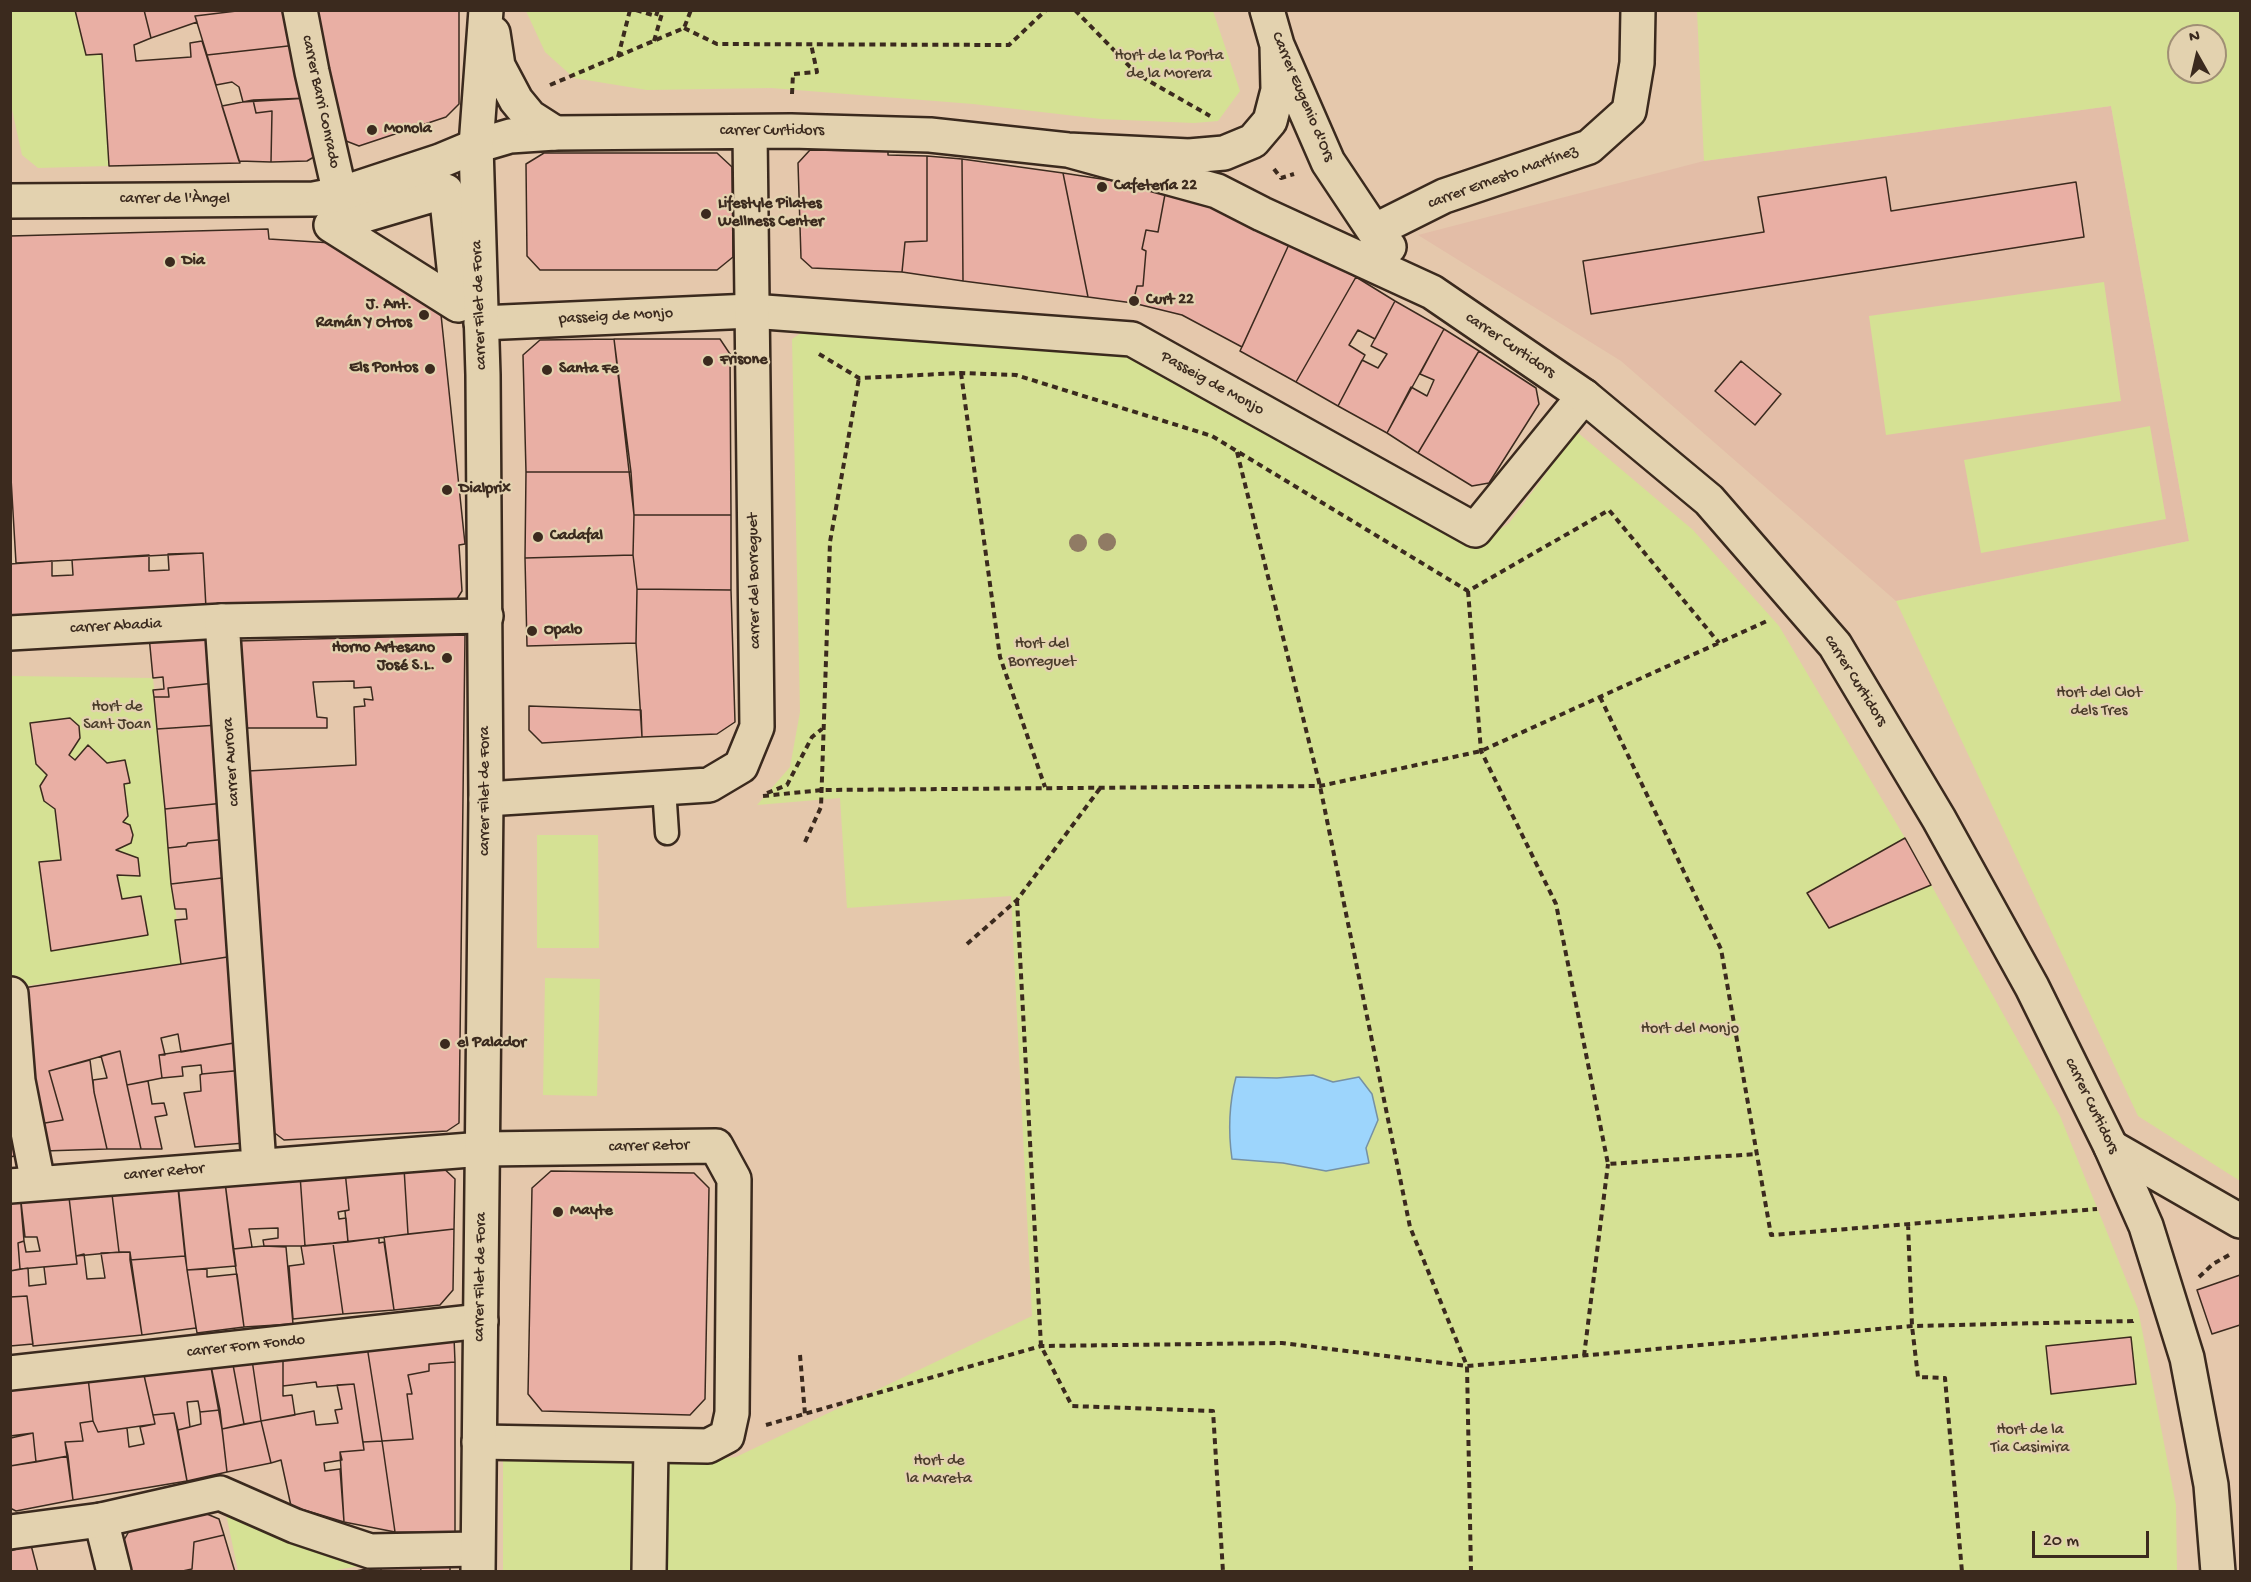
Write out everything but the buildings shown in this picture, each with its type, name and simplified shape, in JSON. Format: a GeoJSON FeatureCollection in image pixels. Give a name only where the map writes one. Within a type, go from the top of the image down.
{"type":"FeatureCollection","features":[{"type":"Feature","properties":{"kind":"street","name":"carrer Barri Conrado"},"geometry":{"type":"LineString","coordinates":[[300,10],[340,194]]}},
{"type":"Feature","properties":{"kind":"street","name":"carrer Filet de Fora"},"geometry":{"type":"LineString","coordinates":[[488,10],[498,66],[516,100],[530,117],[555,133]]}},
{"type":"Feature","properties":{"kind":"street","name":"carrer Filet de Fora"},"geometry":{"type":"LineString","coordinates":[[477,1560],[483,1149],[486,616],[476,146],[488,10]]}},
{"type":"Feature","properties":{"kind":"street","name":"Carrer Eugenio d'Ors"},"geometry":{"type":"LineString","coordinates":[[1267,10],[1277,45],[1328,162],[1374,231],[1432,292]]}},
{"type":"Feature","properties":{"kind":"street","name":"carrer Ernesto Martínez"},"geometry":{"type":"LineString","coordinates":[[1374,231],[1444,196],[1589,147],[1629,111],[1637,63],[1638,10]]}},
{"type":"Feature","properties":{"kind":"street"},"geometry":{"type":"LineString","coordinates":[[1262,152],[1278,90],[1277,45]]}},
{"type":"Feature","properties":{"kind":"street","name":"carrer Curtidors"},"geometry":{"type":"LineString","coordinates":[[476,146],[510,136],[555,133],[791,131],[930,135],[1068,150],[1189,156],[1262,152]]}},
{"type":"Feature","properties":{"kind":"street","name":"carrer del Borreguet"},"geometry":{"type":"LineString","coordinates":[[486,799],[708,785],[741,766],[757,727],[750,132]]}},
{"type":"Feature","properties":{"kind":"street","name":"carrer de l'Àngel"},"geometry":{"type":"LineString","coordinates":[[10,201],[314,199],[340,194],[440,161],[476,146]]}},
{"type":"Feature","properties":{"kind":"street","name":"carrer Curtidors"},"geometry":{"type":"LineString","coordinates":[[1068,150],[1217,191],[1432,292],[1584,396],[1709,500],[1835,645],[1939,819],[2032,987],[2111,1147],[2146,1226],[2187,1358],[2211,1485],[2218,1572]]}},
{"type":"Feature","properties":{"kind":"street","name":"passeig de Monjo"},"geometry":{"type":"LineString","coordinates":[[480,323],[751,311]]}},
{"type":"Feature","properties":{"kind":"street","name":"Passeig de Monjo"},"geometry":{"type":"LineString","coordinates":[[751,311],[1132,339],[1474,530],[1584,396]]}},
{"type":"Feature","properties":{"kind":"street"},"geometry":{"type":"LineString","coordinates":[[222,621],[486,616]]}},
{"type":"Feature","properties":{"kind":"street","name":"carrer Abadia"},"geometry":{"type":"LineString","coordinates":[[10,633],[222,621]]}},
{"type":"Feature","properties":{"kind":"street","name":"carrer Aurora"},"geometry":{"type":"LineString","coordinates":[[222,621],[259,1165]]}},
{"type":"Feature","properties":{"kind":"street","name":"carrer Retor"},"geometry":{"type":"LineString","coordinates":[[11,994],[24,1185],[483,1149],[716,1146],[734,1179],[732,1413],[727,1436]]}},
{"type":"Feature","properties":{"kind":"street"},"geometry":{"type":"LineString","coordinates":[[2111,1147],[2241,1221]]}},
{"type":"Feature","properties":{"kind":"street","name":"carrer Forn Fondo"},"geometry":{"type":"LineString","coordinates":[[10,1373],[481,1321]]}},
{"type":"Feature","properties":{"kind":"street"},"geometry":{"type":"LineString","coordinates":[[479,1442],[708,1446],[727,1436]]}},
{"type":"Feature","properties":{"kind":"street"},"geometry":{"type":"LineString","coordinates":[[649,1572],[651,1446]]}},
{"type":"Feature","properties":{"kind":"street"},"geometry":{"type":"LineString","coordinates":[[10,1533],[101,1520],[220,1493],[295,1526],[370,1551],[477,1560]]}},
{"type":"Feature","properties":{"kind":"street"},"geometry":{"type":"LineString","coordinates":[[101,1520],[114,1572]]}},
{"type":"Feature","properties":{"kind":"lane"},"geometry":{"type":"LineString","coordinates":[[664,788],[667,833]]}},
{"type":"Feature","properties":{"kind":"path"},"geometry":{"type":"LineString","coordinates":[[618,57],[630,10]]}},
{"type":"Feature","properties":{"kind":"path"},"geometry":{"type":"LineString","coordinates":[[636,10],[656,16],[658,10]]}},
{"type":"Feature","properties":{"kind":"path"},"geometry":{"type":"LineString","coordinates":[[654,42],[663,10]]}},
{"type":"Feature","properties":{"kind":"path"},"geometry":{"type":"LineString","coordinates":[[626,53],[684,28],[691,10]]}},
{"type":"Feature","properties":{"kind":"path"},"geometry":{"type":"LineString","coordinates":[[684,28],[717,44],[1009,45],[1046,10]]}},
{"type":"Feature","properties":{"kind":"path"},"geometry":{"type":"LineString","coordinates":[[1075,10],[1137,74],[1262,152],[1281,178],[1300,172]]}},
{"type":"Feature","properties":{"kind":"path"},"geometry":{"type":"LineString","coordinates":[[800,74],[817,72],[811,44]]}},
{"type":"Feature","properties":{"kind":"path"},"geometry":{"type":"LineString","coordinates":[[961,373],[1000,657],[1045,787]]}},
{"type":"Feature","properties":{"kind":"path"},"geometry":{"type":"LineString","coordinates":[[805,842],[821,807],[830,542],[859,378],[961,373],[1016,375],[1212,436],[1238,452],[1320,786],[1410,1227],[1467,1366],[1471,1572]]}},
{"type":"Feature","properties":{"kind":"path"},"geometry":{"type":"LineString","coordinates":[[1468,591],[1481,751],[1556,904],[1608,1164],[1584,1356]]}},
{"type":"Feature","properties":{"kind":"path"},"geometry":{"type":"LineString","coordinates":[[822,729],[812,737],[788,785],[754,797],[822,790],[1320,786],[1481,751],[1801,606]]}},
{"type":"Feature","properties":{"kind":"path"},"geometry":{"type":"LineString","coordinates":[[1600,697],[1721,948],[1771,1235],[2137,1206]]}},
{"type":"Feature","properties":{"kind":"path"},"geometry":{"type":"LineString","coordinates":[[967,944],[1017,900],[1101,787]]}},
{"type":"Feature","properties":{"kind":"path"},"geometry":{"type":"LineString","coordinates":[[1017,900],[1041,1346],[1072,1406],[1213,1411],[1223,1572]]}},
{"type":"Feature","properties":{"kind":"path"},"geometry":{"type":"LineString","coordinates":[[1608,1164],[1757,1154]]}},
{"type":"Feature","properties":{"kind":"path"},"geometry":{"type":"LineString","coordinates":[[1908,1224],[1912,1326],[1918,1377],[1945,1378],[1962,1572]]}},
{"type":"Feature","properties":{"kind":"path"},"geometry":{"type":"LineString","coordinates":[[727,1436],[1041,1346],[1282,1343],[1467,1366],[1912,1326],[2133,1321],[2170,1303],[2213,1264],[2231,1254]]}},
{"type":"Feature","properties":{"kind":"path"},"geometry":{"type":"LineString","coordinates":[[800,1355],[805,1414]]}},
{"type":"Feature","properties":{"kind":"shaded area"},"geometry":{"type":"Polygon","coordinates":[[[2111,106],[2189,541],[1896,601],[1621,361],[1418,235],[1704,161],[2111,106]]]}},
{"type":"Feature","properties":{"kind":"green space"},"geometry":{"type":"Polygon","coordinates":[[[10,11],[75,11],[86,55],[102,54],[109,166],[38,168],[22,155],[11,105],[10,11]]]}},
{"type":"Feature","properties":{"kind":"green space","name":"Hort de la Porta de la Morera"},"geometry":{"type":"Polygon","coordinates":[[[526,11],[1213,11],[1240,91],[1218,121],[1194,123],[1101,119],[973,104],[771,88],[647,90],[574,78],[545,52],[526,11]]]}},
{"type":"Feature","properties":{"kind":"green space","name":"Hort del Clot dels Tres"},"geometry":{"type":"Polygon","coordinates":[[[1697,11],[2240,11],[2240,1181],[2138,1116],[1896,601],[2189,541],[2111,106],[1704,161],[1697,11]]]}},
{"type":"Feature","properties":{"kind":"green space"},"geometry":{"type":"Polygon","coordinates":[[[2104,282],[2121,401],[1886,435],[1869,316],[2104,282]]]}},
{"type":"Feature","properties":{"kind":"green space"},"geometry":{"type":"Polygon","coordinates":[[[813,325],[1136,353],[1379,480],[1444,533],[1480,543],[1509,523],[1577,432],[1693,530],[1779,626],[1905,838],[2060,1116],[2138,1309],[2176,1505],[2177,1571],[503,1571],[503,1457],[687,1462],[736,1457],[1032,1316],[1011,896],[847,908],[840,798],[757,805],[790,767],[800,712],[792,339],[813,325]]]}},
{"type":"Feature","properties":{"kind":"green space"},"geometry":{"type":"Polygon","coordinates":[[[2150,426],[2166,519],[1981,553],[1964,460],[2150,426]]]}},
{"type":"Feature","properties":{"kind":"green space","name":"Hort de Sant Joan"},"geometry":{"type":"Polygon","coordinates":[[[11,676],[153,678],[181,964],[11,988],[11,676]],[[70,718],[30,724],[36,764],[47,775],[40,786],[44,801],[55,809],[61,860],[39,863],[51,951],[148,935],[142,896],[122,899],[117,875],[140,875],[138,858],[116,850],[131,843],[133,835],[130,825],[123,822],[128,816],[124,784],[130,783],[125,760],[107,763],[88,745],[75,760],[69,755],[80,738],[79,726],[70,718]]]}},
{"type":"Feature","properties":{"kind":"green space"},"geometry":{"type":"Polygon","coordinates":[[[537,835],[598,835],[599,948],[537,948],[537,835]]]}},
{"type":"Feature","properties":{"kind":"green space"},"geometry":{"type":"Polygon","coordinates":[[[545,978],[600,979],[597,1096],[543,1095],[545,978]]]}},
{"type":"Feature","properties":{"kind":"green space"},"geometry":{"type":"Polygon","coordinates":[[[225,1509],[378,1563],[330,1571],[238,1571],[225,1509]]]}},
{"type":"Feature","properties":{"kind":"water"},"geometry":{"type":"Polygon","coordinates":[[[1313,1075],[1333,1082],[1359,1077],[1372,1094],[1378,1120],[1366,1148],[1369,1163],[1326,1171],[1283,1163],[1232,1159],[1230,1118],[1236,1077],[1277,1078],[1313,1075]]]}},
{"type":"Feature","properties":{"kind":"place","name":"Monola"},"geometry":{"type":"Point","coordinates":[372,130]}},
{"type":"Feature","properties":{"kind":"place","name":"Cafetería 22"},"geometry":{"type":"Point","coordinates":[1102,187]}},
{"type":"Feature","properties":{"kind":"place","name":"Lifestyle Pilates Wellness Center"},"geometry":{"type":"Point","coordinates":[706,214]}},
{"type":"Feature","properties":{"kind":"place","name":"Dia"},"geometry":{"type":"Point","coordinates":[170,262]}},
{"type":"Feature","properties":{"kind":"place","name":"Curt 22"},"geometry":{"type":"Point","coordinates":[1134,301]}},
{"type":"Feature","properties":{"kind":"place","name":"J. Ant. Ramán Y Otros"},"geometry":{"type":"Point","coordinates":[424,315]}},
{"type":"Feature","properties":{"kind":"place","name":"Frisone"},"geometry":{"type":"Point","coordinates":[708,361]}},
{"type":"Feature","properties":{"kind":"place","name":"Els Pontos"},"geometry":{"type":"Point","coordinates":[430,369]}},
{"type":"Feature","properties":{"kind":"place","name":"Santa Fe"},"geometry":{"type":"Point","coordinates":[547,370]}},
{"type":"Feature","properties":{"kind":"place","name":"Dialprix"},"geometry":{"type":"Point","coordinates":[447,490]}},
{"type":"Feature","properties":{"kind":"place","name":"Cadafal"},"geometry":{"type":"Point","coordinates":[538,537]}},
{"type":"Feature","properties":{"kind":"place","name":"Opalo"},"geometry":{"type":"Point","coordinates":[532,631]}},
{"type":"Feature","properties":{"kind":"place","name":"Horno Artesano José S.L."},"geometry":{"type":"Point","coordinates":[447,658]}},
{"type":"Feature","properties":{"kind":"place","name":"el Palador"},"geometry":{"type":"Point","coordinates":[445,1044]}},
{"type":"Feature","properties":{"kind":"place","name":"Mayte"},"geometry":{"type":"Point","coordinates":[558,1212]}},
{"type":"Feature","properties":{"kind":"park label","name":"Hort del Borreguet"},"geometry":{"type":"Point","coordinates":[1042,654]}},
{"type":"Feature","properties":{"kind":"park label","name":"Hort del Monjo"},"geometry":{"type":"Point","coordinates":[1690,1030]}},
{"type":"Feature","properties":{"kind":"park label","name":"Hort de la Tia Casimira"},"geometry":{"type":"Point","coordinates":[2030,1440]}},
{"type":"Feature","properties":{"kind":"park label","name":"Hort de la Mareta"},"geometry":{"type":"Point","coordinates":[939,1471]}}]}
